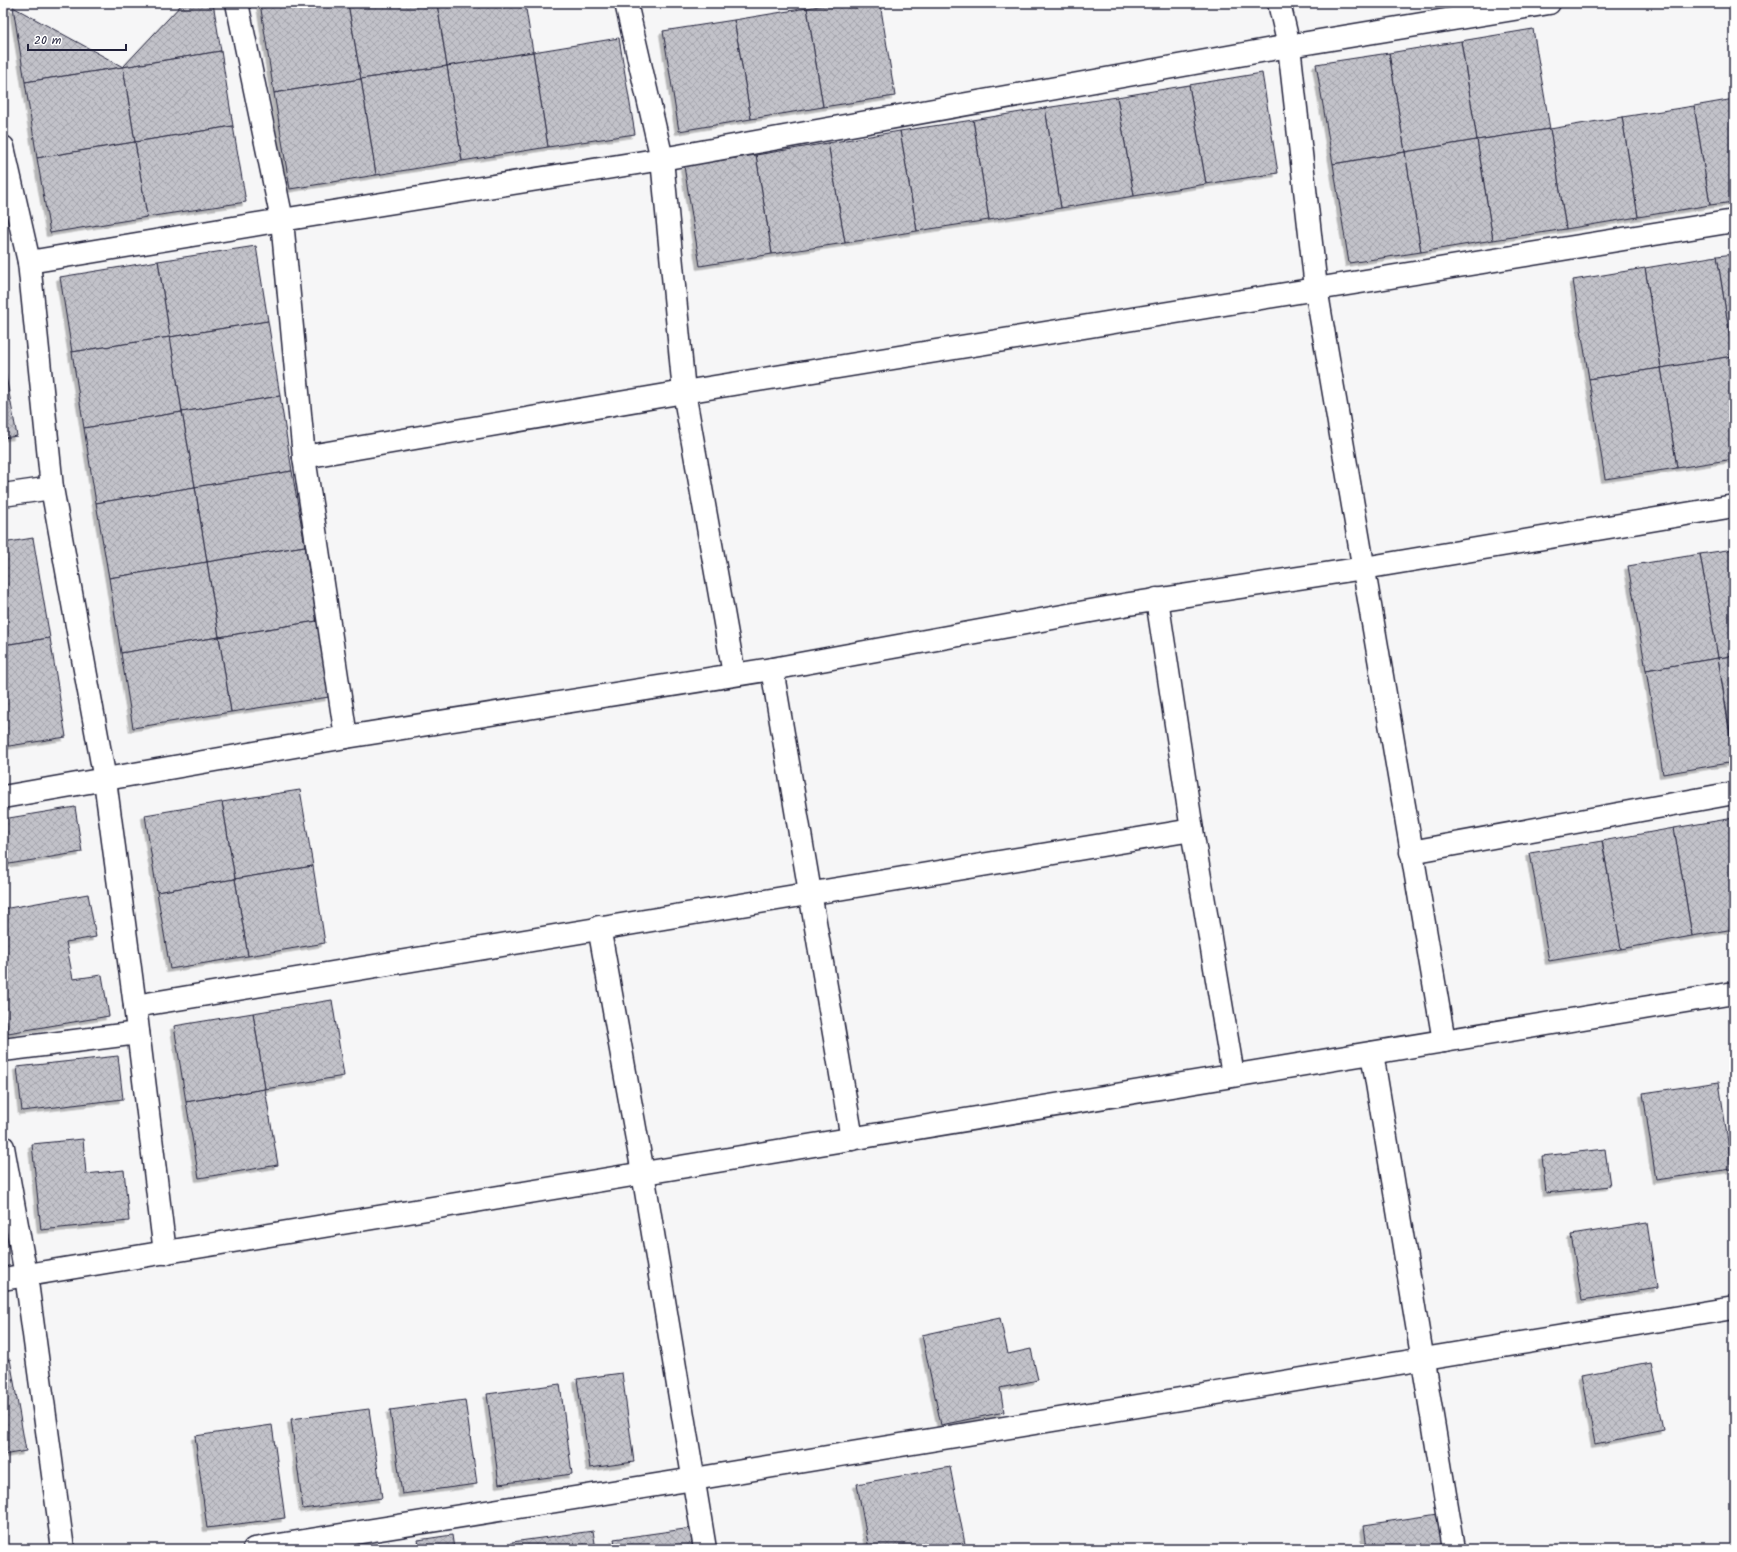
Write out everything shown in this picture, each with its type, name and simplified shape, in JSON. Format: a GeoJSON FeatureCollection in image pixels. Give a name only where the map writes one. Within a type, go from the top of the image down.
{"type":"FeatureCollection","features":[{"type":"Feature","properties":{"kind":"street"},"geometry":{"type":"LineString","coordinates":[[237,3],[282,220],[304,457],[346,737]]}},
{"type":"Feature","properties":{"kind":"street"},"geometry":{"type":"LineString","coordinates":[[626,3],[662,159],[684,392],[734,674]]}},
{"type":"Feature","properties":{"kind":"street"},"geometry":{"type":"LineString","coordinates":[[1279,3],[1289,46],[1316,288],[1444,1041]]}},
{"type":"Feature","properties":{"kind":"street"},"geometry":{"type":"LineString","coordinates":[[29,262],[662,159],[1289,46],[1550,3]]}},
{"type":"Feature","properties":{"kind":"street"},"geometry":{"type":"LineString","coordinates":[[3,147],[29,262],[52,488],[105,780],[135,1006],[165,1252]]}},
{"type":"Feature","properties":{"kind":"street"},"geometry":{"type":"LineString","coordinates":[[304,457],[684,392],[1734,221]]}},
{"type":"Feature","properties":{"kind":"street"},"geometry":{"type":"LineString","coordinates":[[3,495],[52,488]]}},
{"type":"Feature","properties":{"kind":"street"},"geometry":{"type":"LineString","coordinates":[[3,797],[346,737],[772,669],[1157,599],[1364,568],[1734,506]]}},
{"type":"Feature","properties":{"kind":"street"},"geometry":{"type":"LineString","coordinates":[[1157,599],[1192,830],[1233,1075]]}},
{"type":"Feature","properties":{"kind":"street"},"geometry":{"type":"LineString","coordinates":[[772,669],[852,1139]]}},
{"type":"Feature","properties":{"kind":"street"},"geometry":{"type":"LineString","coordinates":[[1412,852],[1734,793]]}},
{"type":"Feature","properties":{"kind":"street"},"geometry":{"type":"LineString","coordinates":[[135,1006],[1192,830]]}},
{"type":"Feature","properties":{"kind":"street"},"geometry":{"type":"LineString","coordinates":[[600,928],[643,1173],[705,1549]]}},
{"type":"Feature","properties":{"kind":"street"},"geometry":{"type":"LineString","coordinates":[[3,1279],[1734,992]]}},
{"type":"Feature","properties":{"kind":"street"},"geometry":{"type":"LineString","coordinates":[[3,1050],[138,1033]]}},
{"type":"Feature","properties":{"kind":"street"},"geometry":{"type":"LineString","coordinates":[[1372,1053],[1424,1359],[1454,1549]]}},
{"type":"Feature","properties":{"kind":"street"},"geometry":{"type":"LineString","coordinates":[[3,1147],[26,1275],[64,1549]]}},
{"type":"Feature","properties":{"kind":"street"},"geometry":{"type":"LineString","coordinates":[[254,1549],[694,1480],[1734,1308]]}},
{"type":"Feature","properties":{"kind":"building"},"geometry":{"type":"Polygon","coordinates":[[[183,3],[213,3],[221,51],[123,67],[183,3]]]}},
{"type":"Feature","properties":{"kind":"building"},"geometry":{"type":"Polygon","coordinates":[[[260,3],[348,3],[361,79],[274,93],[260,3]]]}},
{"type":"Feature","properties":{"kind":"building"},"geometry":{"type":"Polygon","coordinates":[[[348,3],[437,3],[447,66],[361,79],[348,3]]]}},
{"type":"Feature","properties":{"kind":"building"},"geometry":{"type":"Polygon","coordinates":[[[437,3],[525,3],[533,52],[447,66],[437,3]]]}},
{"type":"Feature","properties":{"kind":"building"},"geometry":{"type":"Polygon","coordinates":[[[837,3],[880,3],[895,96],[823,107],[807,8],[837,3]]]}},
{"type":"Feature","properties":{"kind":"building"},"geometry":{"type":"Polygon","coordinates":[[[13,7],[123,67],[25,82],[13,7]]]}},
{"type":"Feature","properties":{"kind":"building"},"geometry":{"type":"Polygon","coordinates":[[[807,8],[823,107],[751,119],[734,20],[807,8]]]}},
{"type":"Feature","properties":{"kind":"building"},"geometry":{"type":"Polygon","coordinates":[[[734,20],[751,119],[679,131],[663,31],[734,20]]]}},
{"type":"Feature","properties":{"kind":"building"},"geometry":{"type":"Polygon","coordinates":[[[1533,29],[1550,129],[1477,140],[1461,41],[1533,29]]]}},
{"type":"Feature","properties":{"kind":"building"},"geometry":{"type":"Polygon","coordinates":[[[619,38],[635,134],[548,147],[533,52],[619,38]]]}},
{"type":"Feature","properties":{"kind":"building"},"geometry":{"type":"Polygon","coordinates":[[[1461,41],[1477,140],[1405,152],[1389,53],[1461,41]]]}},
{"type":"Feature","properties":{"kind":"building"},"geometry":{"type":"Polygon","coordinates":[[[221,51],[233,126],[135,142],[123,67],[221,51]]]}},
{"type":"Feature","properties":{"kind":"building"},"geometry":{"type":"Polygon","coordinates":[[[533,52],[548,147],[462,161],[447,66],[533,52]]]}},
{"type":"Feature","properties":{"kind":"building"},"geometry":{"type":"Polygon","coordinates":[[[1389,53],[1405,152],[1333,164],[1316,64],[1389,53]]]}},
{"type":"Feature","properties":{"kind":"building"},"geometry":{"type":"Polygon","coordinates":[[[447,66],[462,161],[376,175],[361,79],[447,66]]]}},
{"type":"Feature","properties":{"kind":"building"},"geometry":{"type":"Polygon","coordinates":[[[123,67],[135,142],[37,158],[25,82],[123,67]]]}},
{"type":"Feature","properties":{"kind":"building"},"geometry":{"type":"Polygon","coordinates":[[[1262,73],[1278,173],[1206,184],[1189,85],[1262,73]]]}},
{"type":"Feature","properties":{"kind":"building"},"geometry":{"type":"Polygon","coordinates":[[[361,79],[376,175],[290,189],[274,93],[361,79]]]}},
{"type":"Feature","properties":{"kind":"building"},"geometry":{"type":"Polygon","coordinates":[[[1189,85],[1206,184],[1134,196],[1117,97],[1189,85]]]}},
{"type":"Feature","properties":{"kind":"building"},"geometry":{"type":"Polygon","coordinates":[[[1117,97],[1134,196],[1061,208],[1045,108],[1117,97]]]}},
{"type":"Feature","properties":{"kind":"building"},"geometry":{"type":"Polygon","coordinates":[[[1734,99],[1734,202],[1710,205],[1694,106],[1734,99]]]}},
{"type":"Feature","properties":{"kind":"building"},"geometry":{"type":"Polygon","coordinates":[[[1694,106],[1710,205],[1638,217],[1622,117],[1694,106]]]}},
{"type":"Feature","properties":{"kind":"building"},"geometry":{"type":"Polygon","coordinates":[[[1045,108],[1061,208],[989,220],[973,120],[1045,108]]]}},
{"type":"Feature","properties":{"kind":"building"},"geometry":{"type":"Polygon","coordinates":[[[1622,117],[1638,217],[1566,229],[1550,129],[1622,117]]]}},
{"type":"Feature","properties":{"kind":"building"},"geometry":{"type":"Polygon","coordinates":[[[973,120],[989,220],[917,231],[900,131],[973,120]]]}},
{"type":"Feature","properties":{"kind":"building"},"geometry":{"type":"Polygon","coordinates":[[[233,126],[246,202],[147,217],[135,142],[233,126]]]}},
{"type":"Feature","properties":{"kind":"building"},"geometry":{"type":"Polygon","coordinates":[[[1550,129],[1566,229],[1493,240],[1477,140],[1550,129]]]}},
{"type":"Feature","properties":{"kind":"building"},"geometry":{"type":"Polygon","coordinates":[[[900,131],[917,231],[845,243],[828,143],[900,131]]]}},
{"type":"Feature","properties":{"kind":"building"},"geometry":{"type":"Polygon","coordinates":[[[1477,140],[1493,240],[1421,252],[1405,152],[1477,140]]]}},
{"type":"Feature","properties":{"kind":"building"},"geometry":{"type":"Polygon","coordinates":[[[135,142],[147,217],[50,233],[37,158],[135,142]]]}},
{"type":"Feature","properties":{"kind":"building"},"geometry":{"type":"Polygon","coordinates":[[[828,143],[845,243],[772,254],[756,155],[828,143]]]}},
{"type":"Feature","properties":{"kind":"building"},"geometry":{"type":"Polygon","coordinates":[[[1405,152],[1421,252],[1349,263],[1333,164],[1405,152]]]}},
{"type":"Feature","properties":{"kind":"building"},"geometry":{"type":"Polygon","coordinates":[[[756,155],[772,254],[700,266],[684,166],[756,155]]]}},
{"type":"Feature","properties":{"kind":"building"},"geometry":{"type":"Polygon","coordinates":[[[256,246],[268,321],[170,337],[158,261],[256,246]]]}},
{"type":"Feature","properties":{"kind":"building"},"geometry":{"type":"Polygon","coordinates":[[[1734,254],[1734,356],[1733,356],[1717,256],[1734,254]]]}},
{"type":"Feature","properties":{"kind":"building"},"geometry":{"type":"Polygon","coordinates":[[[1717,256],[1733,356],[1661,368],[1645,268],[1717,256]]]}},
{"type":"Feature","properties":{"kind":"building"},"geometry":{"type":"Polygon","coordinates":[[[158,261],[170,337],[72,352],[60,277],[158,261]]]}},
{"type":"Feature","properties":{"kind":"building"},"geometry":{"type":"Polygon","coordinates":[[[1645,268],[1661,368],[1589,379],[1573,280],[1645,268]]]}},
{"type":"Feature","properties":{"kind":"building"},"geometry":{"type":"Polygon","coordinates":[[[268,321],[280,396],[182,412],[170,337],[268,321]]]}},
{"type":"Feature","properties":{"kind":"building"},"geometry":{"type":"Polygon","coordinates":[[[170,337],[182,412],[84,428],[72,352],[170,337]]]}},
{"type":"Feature","properties":{"kind":"building"},"geometry":{"type":"Polygon","coordinates":[[[1733,356],[1734,459],[1677,468],[1661,368],[1733,356]]]}},
{"type":"Feature","properties":{"kind":"building"},"geometry":{"type":"Polygon","coordinates":[[[3,360],[17,436],[3,438],[3,360]]]}},
{"type":"Feature","properties":{"kind":"building"},"geometry":{"type":"Polygon","coordinates":[[[1661,368],[1677,468],[1605,479],[1589,379],[1661,368]]]}},
{"type":"Feature","properties":{"kind":"building"},"geometry":{"type":"Polygon","coordinates":[[[280,396],[292,471],[195,487],[182,412],[280,396]]]}},
{"type":"Feature","properties":{"kind":"building"},"geometry":{"type":"Polygon","coordinates":[[[182,412],[195,487],[96,503],[84,428],[182,412]]]}},
{"type":"Feature","properties":{"kind":"building"},"geometry":{"type":"Polygon","coordinates":[[[292,471],[305,546],[207,562],[195,487],[292,471]]]}},
{"type":"Feature","properties":{"kind":"building"},"geometry":{"type":"Polygon","coordinates":[[[195,487],[207,562],[109,578],[96,503],[195,487]]]}},
{"type":"Feature","properties":{"kind":"building"},"geometry":{"type":"Polygon","coordinates":[[[33,538],[50,638],[3,645],[3,543],[33,538]]]}},
{"type":"Feature","properties":{"kind":"building"},"geometry":{"type":"Polygon","coordinates":[[[305,546],[317,621],[219,637],[207,562],[305,546]]]}},
{"type":"Feature","properties":{"kind":"building"},"geometry":{"type":"Polygon","coordinates":[[[1734,549],[1734,656],[1718,658],[1700,554],[1734,549]]]}},
{"type":"Feature","properties":{"kind":"building"},"geometry":{"type":"Polygon","coordinates":[[[1700,554],[1718,658],[1646,670],[1628,566],[1700,554]]]}},
{"type":"Feature","properties":{"kind":"building"},"geometry":{"type":"Polygon","coordinates":[[[207,562],[219,637],[121,653],[109,578],[207,562]]]}},
{"type":"Feature","properties":{"kind":"building"},"geometry":{"type":"Polygon","coordinates":[[[317,621],[329,697],[231,712],[219,637],[317,621]]]}},
{"type":"Feature","properties":{"kind":"building"},"geometry":{"type":"Polygon","coordinates":[[[219,637],[231,712],[133,728],[121,653],[219,637]]]}},
{"type":"Feature","properties":{"kind":"building"},"geometry":{"type":"Polygon","coordinates":[[[50,638],[66,737],[3,747],[3,645],[50,638]]]}},
{"type":"Feature","properties":{"kind":"building"},"geometry":{"type":"Polygon","coordinates":[[[1734,656],[1734,756],[1718,658],[1734,656]]]}},
{"type":"Feature","properties":{"kind":"building"},"geometry":{"type":"Polygon","coordinates":[[[1718,658],[1734,762],[1663,774],[1646,670],[1718,658]]]}},
{"type":"Feature","properties":{"kind":"building"},"geometry":{"type":"Polygon","coordinates":[[[300,790],[313,866],[235,879],[222,802],[300,790]]]}},
{"type":"Feature","properties":{"kind":"building"},"geometry":{"type":"Polygon","coordinates":[[[222,802],[235,879],[157,892],[145,815],[222,802]]]}},
{"type":"Feature","properties":{"kind":"building"},"geometry":{"type":"Polygon","coordinates":[[[75,807],[82,852],[3,865],[3,819],[75,807]]]}},
{"type":"Feature","properties":{"kind":"building"},"geometry":{"type":"Polygon","coordinates":[[[1734,818],[1734,929],[1692,936],[1674,828],[1734,818]]]}},
{"type":"Feature","properties":{"kind":"building"},"geometry":{"type":"Polygon","coordinates":[[[1674,828],[1692,936],[1621,949],[1602,841],[1674,828]]]}},
{"type":"Feature","properties":{"kind":"building"},"geometry":{"type":"Polygon","coordinates":[[[1602,841],[1621,949],[1549,961],[1530,853],[1602,841]]]}},
{"type":"Feature","properties":{"kind":"building"},"geometry":{"type":"Polygon","coordinates":[[[313,866],[325,943],[248,956],[235,879],[313,866]]]}},
{"type":"Feature","properties":{"kind":"building"},"geometry":{"type":"Polygon","coordinates":[[[235,879],[248,956],[170,969],[157,892],[235,879]]]}},
{"type":"Feature","properties":{"kind":"building"},"geometry":{"type":"Polygon","coordinates":[[[88,894],[96,937],[66,942],[73,979],[102,975],[109,1016],[8,1033],[3,1002],[3,909],[88,894]]]}},
{"type":"Feature","properties":{"kind":"building"},"geometry":{"type":"Polygon","coordinates":[[[332,1000],[344,1076],[265,1089],[253,1013],[332,1000]]]}},
{"type":"Feature","properties":{"kind":"building"},"geometry":{"type":"Polygon","coordinates":[[[253,1013],[265,1089],[186,1102],[174,1026],[253,1013]]]}},
{"type":"Feature","properties":{"kind":"building"},"geometry":{"type":"Polygon","coordinates":[[[118,1056],[123,1099],[22,1111],[17,1067],[118,1056]]]}},
{"type":"Feature","properties":{"kind":"building"},"geometry":{"type":"Polygon","coordinates":[[[1719,1082],[1732,1169],[1656,1180],[1643,1093],[1719,1082]]]}},
{"type":"Feature","properties":{"kind":"building"},"geometry":{"type":"Polygon","coordinates":[[[265,1089],[278,1165],[199,1178],[186,1102],[265,1089]]]}},
{"type":"Feature","properties":{"kind":"building"},"geometry":{"type":"Polygon","coordinates":[[[83,1139],[86,1174],[124,1170],[129,1221],[41,1230],[32,1144],[83,1139]]]}},
{"type":"Feature","properties":{"kind":"building"},"geometry":{"type":"Polygon","coordinates":[[[1605,1149],[1610,1186],[1546,1193],[1542,1156],[1605,1149]]]}},
{"type":"Feature","properties":{"kind":"building"},"geometry":{"type":"Polygon","coordinates":[[[1647,1223],[1657,1288],[1582,1300],[1571,1235],[1647,1223]]]}},
{"type":"Feature","properties":{"kind":"building"},"geometry":{"type":"Polygon","coordinates":[[[1000,1318],[1008,1354],[1031,1349],[1038,1380],[1000,1388],[1004,1412],[941,1425],[922,1335],[1000,1318]]]}},
{"type":"Feature","properties":{"kind":"building"},"geometry":{"type":"Polygon","coordinates":[[[10,1359],[26,1451],[3,1455],[3,1360],[10,1359]]]}},
{"type":"Feature","properties":{"kind":"building"},"geometry":{"type":"Polygon","coordinates":[[[1650,1362],[1664,1430],[1595,1444],[1582,1375],[1650,1362]]]}},
{"type":"Feature","properties":{"kind":"building"},"geometry":{"type":"Polygon","coordinates":[[[622,1373],[634,1462],[590,1468],[577,1379],[622,1373]]]}},
{"type":"Feature","properties":{"kind":"building"},"geometry":{"type":"Polygon","coordinates":[[[560,1384],[572,1474],[499,1484],[487,1394],[560,1384]]]}},
{"type":"Feature","properties":{"kind":"building"},"geometry":{"type":"Polygon","coordinates":[[[465,1400],[477,1484],[402,1494],[390,1410],[465,1400]]]}},
{"type":"Feature","properties":{"kind":"building"},"geometry":{"type":"Polygon","coordinates":[[[369,1409],[382,1498],[303,1509],[291,1419],[369,1409]]]}},
{"type":"Feature","properties":{"kind":"building"},"geometry":{"type":"Polygon","coordinates":[[[272,1425],[285,1518],[207,1528],[195,1436],[272,1425]]]}},
{"type":"Feature","properties":{"kind":"building"},"geometry":{"type":"Polygon","coordinates":[[[950,1467],[966,1549],[869,1549],[857,1484],[950,1467]]]}},
{"type":"Feature","properties":{"kind":"building"},"geometry":{"type":"Polygon","coordinates":[[[1445,1513],[1451,1549],[1367,1549],[1364,1525],[1445,1513]]]}},
{"type":"Feature","properties":{"kind":"building"},"geometry":{"type":"Polygon","coordinates":[[[692,1528],[695,1549],[616,1549],[614,1539],[692,1528]]]}},
{"type":"Feature","properties":{"kind":"building"},"geometry":{"type":"Polygon","coordinates":[[[593,1531],[596,1549],[513,1549],[512,1542],[593,1531]]]}},
{"type":"Feature","properties":{"kind":"building"},"geometry":{"type":"Polygon","coordinates":[[[452,1535],[454,1549],[420,1549],[418,1540],[452,1535]]]}}]}
